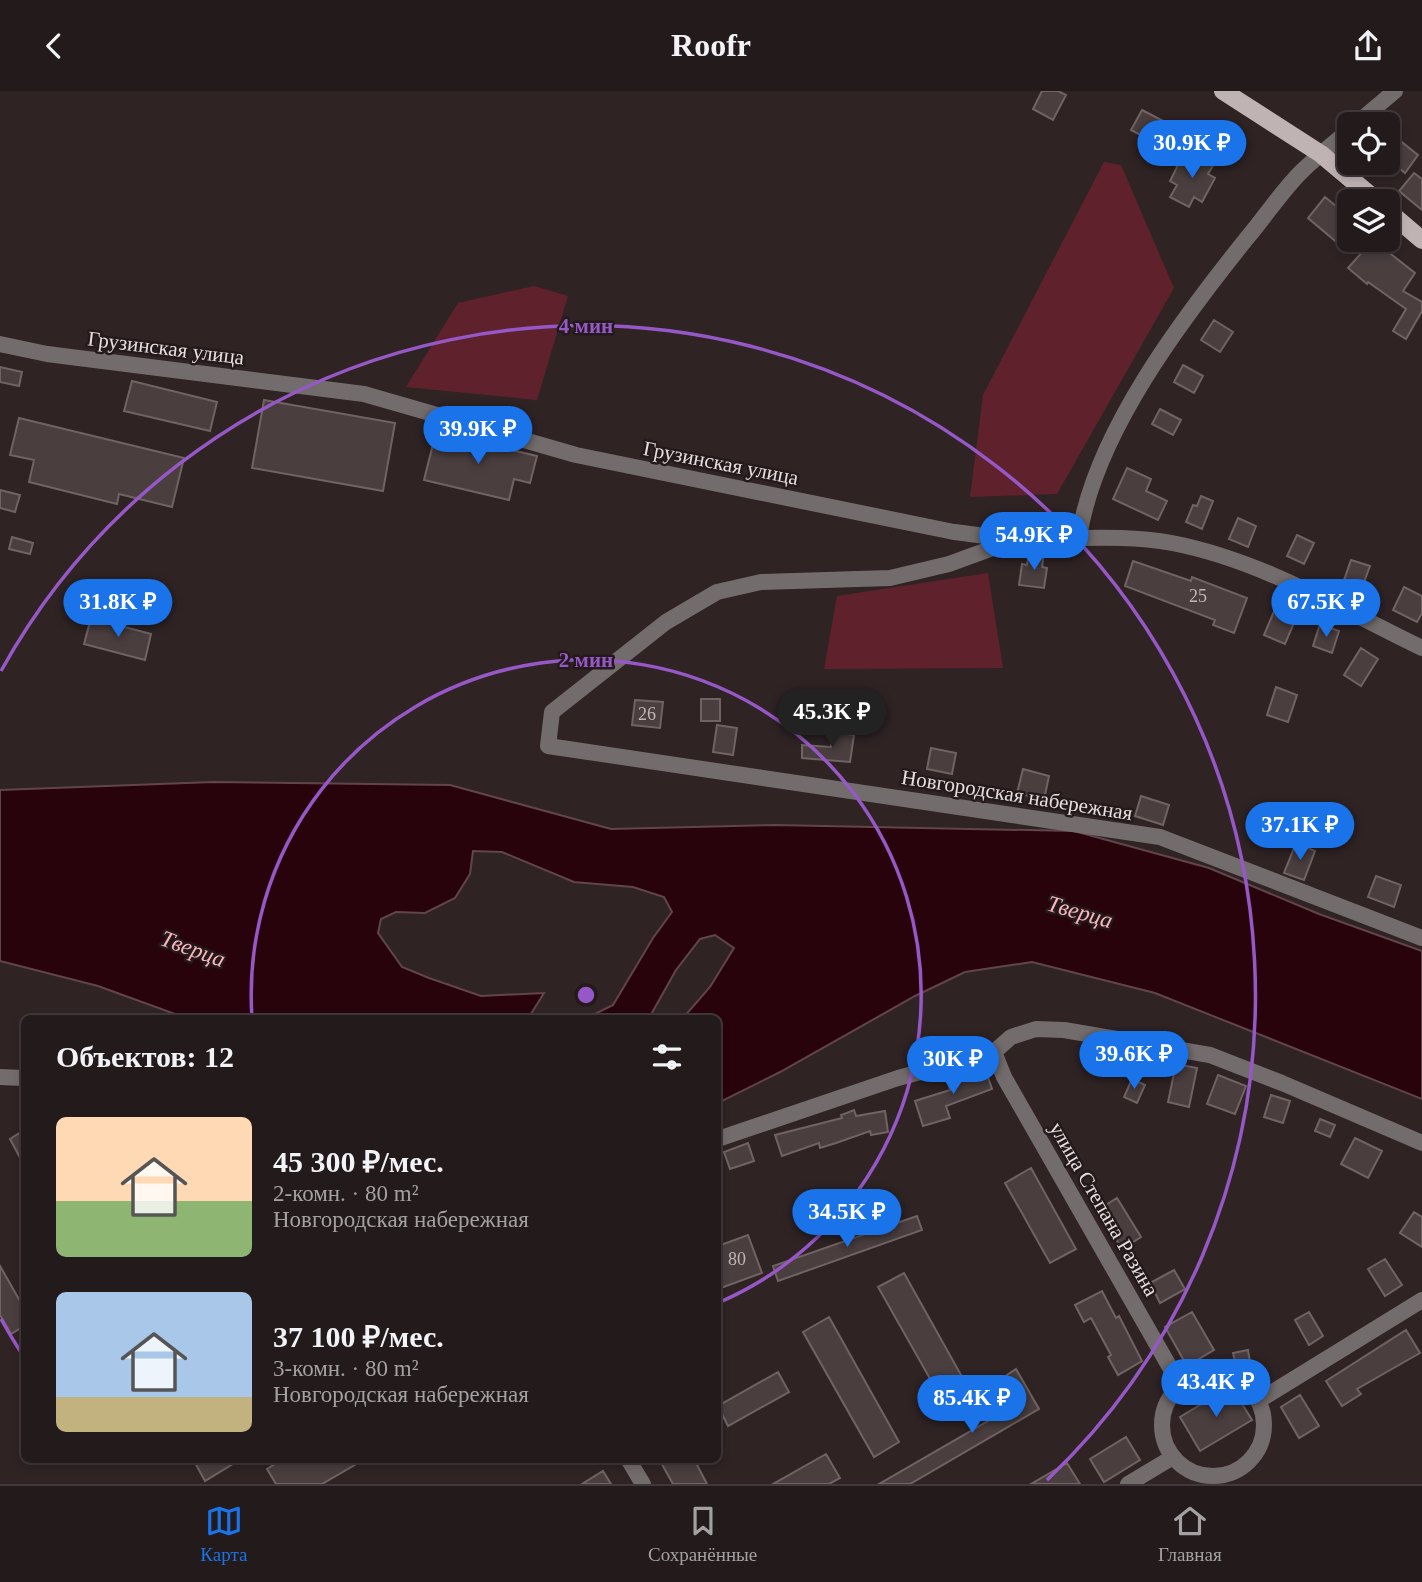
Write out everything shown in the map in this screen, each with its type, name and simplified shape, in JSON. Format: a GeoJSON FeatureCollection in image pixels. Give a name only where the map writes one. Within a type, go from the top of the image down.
{"type":"FeatureCollection","features":[{"type":"Feature","properties":{"kind":"main road"},"geometry":{"type":"LineString","coordinates":[[1223,91],[1321,154],[1363,189]]}},
{"type":"Feature","properties":{"kind":"main road"},"geometry":{"type":"LineString","coordinates":[[1400,221],[1422,240]]}},
{"type":"Feature","properties":{"kind":"street"},"geometry":{"type":"LineString","coordinates":[[1370,112],[1395,91]]}},
{"type":"Feature","properties":{"kind":"street"},"geometry":{"type":"LineString","coordinates":[[1079,537],[1083,510],[1093,477],[1139,387],[1212,282],[1299,174],[1337,140]]}},
{"type":"Feature","properties":{"kind":"street","name":"Грузинская улица"},"geometry":{"type":"LineString","coordinates":[[0,344],[61,356],[364,394],[576,455],[954,532],[1008,538],[1106,536],[1169,543],[1212,552],[1254,567],[1422,648]]}},
{"type":"Feature","properties":{"kind":"street","name":"Новгородская набережная"},"geometry":{"type":"LineString","coordinates":[[1008,538],[990,549],[949,563],[890,578],[761,582],[717,592],[666,622],[552,712],[548,746],[1160,837],[1422,938]]}},
{"type":"Feature","properties":{"kind":"street"},"geometry":{"type":"LineString","coordinates":[[721,1138],[898,1078],[993,1052],[1012,1038],[1036,1029],[1064,1030],[1210,1055],[1422,1143]]}},
{"type":"Feature","properties":{"kind":"street","name":"улица Степана Разина"},"geometry":{"type":"LineString","coordinates":[[993,1052],[1004,1077],[1180,1385]]}},
{"type":"Feature","properties":{"kind":"street"},"geometry":{"type":"LineString","coordinates":[[0,1077],[21,1078]]}},
{"type":"Feature","properties":{"kind":"street"},"geometry":{"type":"LineString","coordinates":[[1258,1401],[1422,1300]]}},
{"type":"Feature","properties":{"kind":"street"},"geometry":{"type":"LineString","coordinates":[[1223,1375],[1237,1380],[1249,1389],[1258,1401],[1263,1414],[1261,1441],[1237,1478],[1207,1475],[1182,1466],[1166,1445],[1162,1419],[1171,1395],[1193,1377],[1223,1375]]}},
{"type":"Feature","properties":{"kind":"street"},"geometry":{"type":"LineString","coordinates":[[1128,1484],[1173,1457]]}},
{"type":"Feature","properties":{"kind":"street"},"geometry":{"type":"LineString","coordinates":[[630,1463],[643,1484]]}},
{"type":"Feature","properties":{"kind":"shaded area"},"geometry":{"type":"Polygon","coordinates":[[[1104,162],[1121,165],[1174,288],[1057,494],[970,497],[983,395],[1104,162]]]}},
{"type":"Feature","properties":{"kind":"shaded area"},"geometry":{"type":"Polygon","coordinates":[[[534,286],[568,296],[537,400],[406,387],[458,303],[534,286]]]}},
{"type":"Feature","properties":{"kind":"shaded area"},"geometry":{"type":"Polygon","coordinates":[[[988,573],[1003,668],[824,669],[837,596],[988,573]]]}},
{"type":"Feature","properties":{"kind":"water","name":"Тверца"},"geometry":{"type":"Polygon","coordinates":[[[213,782],[450,785],[611,829],[775,825],[1074,831],[1209,868],[1319,914],[1422,951],[1422,1099],[1155,993],[1032,962],[965,972],[915,996],[780,1072],[721,1102],[721,1015],[686,1015],[710,987],[734,948],[715,935],[700,939],[676,970],[651,1015],[593,1015],[613,1005],[653,938],[672,912],[664,897],[633,887],[574,882],[502,852],[473,851],[470,874],[455,898],[425,913],[396,912],[381,919],[378,933],[402,967],[429,978],[481,996],[544,993],[530,1015],[178,1015],[98,986],[0,961],[0,790],[213,782]]]}},
{"type":"Feature","properties":{"kind":"building"},"geometry":{"type":"Polygon","coordinates":[[[1042,91],[1058,91],[1066,95],[1053,120],[1033,109],[1042,91]]]}},
{"type":"Feature","properties":{"kind":"building"},"geometry":{"type":"Polygon","coordinates":[[[1142,110],[1167,123],[1156,143],[1131,130],[1142,110]]]}},
{"type":"Feature","properties":{"kind":"building"},"geometry":{"type":"Polygon","coordinates":[[[1400,141],[1418,155],[1405,173],[1400,169],[1400,141]]]}},
{"type":"Feature","properties":{"kind":"building"},"geometry":{"type":"Polygon","coordinates":[[[1194,153],[1214,164],[1208,174],[1215,178],[1202,202],[1194,197],[1189,207],[1170,197],[1177,185],[1170,181],[1181,159],[1189,163],[1194,153]]]}},
{"type":"Feature","properties":{"kind":"building"},"geometry":{"type":"Polygon","coordinates":[[[1414,173],[1422,179],[1422,210],[1400,192],[1414,173]]]}},
{"type":"Feature","properties":{"kind":"building"},"geometry":{"type":"Polygon","coordinates":[[[1325,197],[1337,207],[1337,242],[1308,218],[1325,197]]]}},
{"type":"Feature","properties":{"kind":"building"},"geometry":{"type":"Polygon","coordinates":[[[1362,252],[1388,252],[1415,273],[1403,291],[1422,302],[1422,311],[1406,339],[1393,331],[1406,309],[1348,268],[1362,252]]]}},
{"type":"Feature","properties":{"kind":"building"},"geometry":{"type":"Polygon","coordinates":[[[1214,320],[1233,332],[1220,352],[1201,340],[1214,320]]]}},
{"type":"Feature","properties":{"kind":"building"},"geometry":{"type":"Polygon","coordinates":[[[1183,365],[1203,376],[1194,393],[1174,382],[1183,365]]]}},
{"type":"Feature","properties":{"kind":"building"},"geometry":{"type":"Polygon","coordinates":[[[0,367],[22,372],[19,386],[0,382],[0,367]]]}},
{"type":"Feature","properties":{"kind":"building"},"geometry":{"type":"Polygon","coordinates":[[[132,381],[217,402],[210,431],[124,411],[132,381]]]}},
{"type":"Feature","properties":{"kind":"building"},"geometry":{"type":"Polygon","coordinates":[[[264,400],[395,423],[383,491],[252,468],[264,400]]]}},
{"type":"Feature","properties":{"kind":"building"},"geometry":{"type":"Polygon","coordinates":[[[1160,409],[1181,420],[1173,435],[1152,424],[1160,409]]]}},
{"type":"Feature","properties":{"kind":"building"},"geometry":{"type":"Polygon","coordinates":[[[19,418],[184,458],[172,507],[119,494],[117,504],[29,482],[34,460],[10,455],[19,418]]]}},
{"type":"Feature","properties":{"kind":"building"},"geometry":{"type":"Polygon","coordinates":[[[436,432],[537,456],[530,483],[514,479],[509,500],[424,480],[436,432]]]}},
{"type":"Feature","properties":{"kind":"building"},"geometry":{"type":"Polygon","coordinates":[[[1127,468],[1151,479],[1146,491],[1167,501],[1158,520],[1113,499],[1127,468]]]}},
{"type":"Feature","properties":{"kind":"building"},"geometry":{"type":"Polygon","coordinates":[[[0,490],[20,495],[15,512],[0,508],[0,490]]]}},
{"type":"Feature","properties":{"kind":"building"},"geometry":{"type":"Polygon","coordinates":[[[1201,496],[1213,501],[1202,529],[1186,522],[1193,505],[1197,506],[1201,496]]]}},
{"type":"Feature","properties":{"kind":"building"},"geometry":{"type":"Polygon","coordinates":[[[1238,518],[1256,526],[1248,547],[1229,539],[1238,518]]]}},
{"type":"Feature","properties":{"kind":"building"},"geometry":{"type":"Polygon","coordinates":[[[1297,535],[1314,543],[1304,564],[1287,556],[1297,535]]]}},
{"type":"Feature","properties":{"kind":"building"},"geometry":{"type":"Polygon","coordinates":[[[12,537],[33,543],[30,554],[9,549],[12,537]]]}},
{"type":"Feature","properties":{"kind":"building"},"geometry":{"type":"Polygon","coordinates":[[[1029,552],[1044,554],[1042,567],[1047,568],[1044,588],[1019,585],[1022,564],[1027,565],[1029,552]]]}},
{"type":"Feature","properties":{"kind":"building"},"geometry":{"type":"Polygon","coordinates":[[[1351,560],[1370,566],[1360,593],[1342,586],[1351,560]]]}},
{"type":"Feature","properties":{"kind":"building"},"geometry":{"type":"Polygon","coordinates":[[[1133,561],[1191,581],[1192,577],[1247,598],[1234,633],[1213,625],[1215,620],[1125,586],[1133,561]]]}},
{"type":"Feature","properties":{"kind":"building"},"geometry":{"type":"Polygon","coordinates":[[[1404,587],[1422,596],[1422,613],[1417,622],[1393,610],[1404,587]]]}},
{"type":"Feature","properties":{"kind":"building"},"geometry":{"type":"Polygon","coordinates":[[[1275,609],[1296,618],[1285,644],[1264,635],[1275,609]]]}},
{"type":"Feature","properties":{"kind":"building"},"geometry":{"type":"Polygon","coordinates":[[[91,618],[151,634],[145,660],[84,644],[91,618]]]}},
{"type":"Feature","properties":{"kind":"building"},"geometry":{"type":"Polygon","coordinates":[[[1320,624],[1339,631],[1332,653],[1313,646],[1320,624]]]}},
{"type":"Feature","properties":{"kind":"building"},"geometry":{"type":"Polygon","coordinates":[[[1361,648],[1378,659],[1361,686],[1344,675],[1361,648]]]}},
{"type":"Feature","properties":{"kind":"building"},"geometry":{"type":"Polygon","coordinates":[[[1276,687],[1297,695],[1288,722],[1267,715],[1276,687]]]}},
{"type":"Feature","properties":{"kind":"building"},"geometry":{"type":"Polygon","coordinates":[[[701,699],[720,699],[720,721],[701,721],[701,699]]]}},
{"type":"Feature","properties":{"kind":"building"},"geometry":{"type":"Polygon","coordinates":[[[635,700],[663,702],[660,728],[632,725],[635,700]]]}},
{"type":"Feature","properties":{"kind":"building"},"geometry":{"type":"Polygon","coordinates":[[[717,725],[737,728],[733,755],[713,752],[717,725]]]}},
{"type":"Feature","properties":{"kind":"building"},"geometry":{"type":"Polygon","coordinates":[[[833,732],[854,735],[850,762],[802,758],[802,745],[831,747],[833,732]]]}},
{"type":"Feature","properties":{"kind":"building"},"geometry":{"type":"Polygon","coordinates":[[[931,748],[956,753],[952,774],[927,769],[931,748]]]}},
{"type":"Feature","properties":{"kind":"building"},"geometry":{"type":"Polygon","coordinates":[[[1023,769],[1049,776],[1044,800],[1017,793],[1023,769]]]}},
{"type":"Feature","properties":{"kind":"building"},"geometry":{"type":"Polygon","coordinates":[[[1141,796],[1169,805],[1163,825],[1135,816],[1141,796]]]}},
{"type":"Feature","properties":{"kind":"building"},"geometry":{"type":"Polygon","coordinates":[[[1296,843],[1315,851],[1304,880],[1284,873],[1296,843]]]}},
{"type":"Feature","properties":{"kind":"building"},"geometry":{"type":"Polygon","coordinates":[[[1376,876],[1401,885],[1394,907],[1368,897],[1376,876]]]}},
{"type":"Feature","properties":{"kind":"building"},"geometry":{"type":"Polygon","coordinates":[[[1176,1064],[1197,1068],[1189,1107],[1168,1102],[1176,1064]]]}},
{"type":"Feature","properties":{"kind":"building"},"geometry":{"type":"Polygon","coordinates":[[[985,1068],[992,1089],[946,1106],[950,1118],[923,1126],[915,1101],[950,1090],[947,1080],[985,1068]]]}},
{"type":"Feature","properties":{"kind":"building"},"geometry":{"type":"Polygon","coordinates":[[[1218,1075],[1246,1086],[1235,1114],[1207,1104],[1218,1075]]]}},
{"type":"Feature","properties":{"kind":"building"},"geometry":{"type":"Polygon","coordinates":[[[1132,1079],[1145,1085],[1137,1103],[1124,1097],[1132,1079]]]}},
{"type":"Feature","properties":{"kind":"building"},"geometry":{"type":"Polygon","coordinates":[[[1271,1095],[1290,1101],[1283,1123],[1264,1117],[1271,1095]]]}},
{"type":"Feature","properties":{"kind":"building"},"geometry":{"type":"Polygon","coordinates":[[[854,1110],[856,1116],[885,1111],[888,1132],[871,1135],[870,1131],[820,1148],[819,1143],[782,1156],[775,1135],[842,1118],[841,1115],[854,1110]]]}},
{"type":"Feature","properties":{"kind":"building"},"geometry":{"type":"Polygon","coordinates":[[[1320,1119],[1335,1125],[1330,1137],[1315,1131],[1320,1119]]]}},
{"type":"Feature","properties":{"kind":"building"},"geometry":{"type":"Polygon","coordinates":[[[21,1132],[21,1159],[10,1139],[21,1132]]]}},
{"type":"Feature","properties":{"kind":"building"},"geometry":{"type":"Polygon","coordinates":[[[1355,1138],[1382,1151],[1368,1178],[1341,1164],[1355,1138]]]}},
{"type":"Feature","properties":{"kind":"building"},"geometry":{"type":"Polygon","coordinates":[[[748,1143],[754,1161],[730,1169],[724,1152],[748,1143]]]}},
{"type":"Feature","properties":{"kind":"building"},"geometry":{"type":"Polygon","coordinates":[[[1031,1168],[1076,1249],[1050,1263],[1005,1183],[1031,1168]]]}},
{"type":"Feature","properties":{"kind":"building"},"geometry":{"type":"Polygon","coordinates":[[[1117,1198],[1141,1237],[1122,1249],[1098,1210],[1117,1198]]]}},
{"type":"Feature","properties":{"kind":"building"},"geometry":{"type":"Polygon","coordinates":[[[1414,1212],[1422,1217],[1422,1247],[1400,1233],[1414,1212]]]}},
{"type":"Feature","properties":{"kind":"building"},"geometry":{"type":"Polygon","coordinates":[[[917,1216],[922,1230],[778,1281],[773,1266],[917,1216]]]}},
{"type":"Feature","properties":{"kind":"building"},"geometry":{"type":"Polygon","coordinates":[[[748,1235],[762,1273],[721,1288],[721,1245],[748,1235]]]}},
{"type":"Feature","properties":{"kind":"building"},"geometry":{"type":"Polygon","coordinates":[[[1385,1259],[1402,1285],[1385,1296],[1368,1269],[1385,1259]]]}},
{"type":"Feature","properties":{"kind":"building"},"geometry":{"type":"Polygon","coordinates":[[[0,1266],[21,1303],[21,1328],[11,1334],[0,1315],[0,1266]]]}},
{"type":"Feature","properties":{"kind":"building"},"geometry":{"type":"Polygon","coordinates":[[[1174,1270],[1185,1289],[1160,1303],[1150,1283],[1174,1270]]]}},
{"type":"Feature","properties":{"kind":"building"},"geometry":{"type":"Polygon","coordinates":[[[904,1273],[975,1400],[950,1414],[878,1287],[904,1273]]]}},
{"type":"Feature","properties":{"kind":"building"},"geometry":{"type":"Polygon","coordinates":[[[1102,1291],[1116,1318],[1119,1316],[1142,1361],[1118,1375],[1108,1357],[1111,1355],[1091,1318],[1084,1322],[1075,1305],[1102,1291]]]}},
{"type":"Feature","properties":{"kind":"building"},"geometry":{"type":"Polygon","coordinates":[[[1192,1312],[1214,1350],[1187,1366],[1165,1327],[1192,1312]]]}},
{"type":"Feature","properties":{"kind":"building"},"geometry":{"type":"Polygon","coordinates":[[[1309,1312],[1323,1336],[1309,1345],[1295,1320],[1309,1312]]]}},
{"type":"Feature","properties":{"kind":"building"},"geometry":{"type":"Polygon","coordinates":[[[829,1317],[899,1442],[874,1457],[803,1332],[829,1317]]]}},
{"type":"Feature","properties":{"kind":"building"},"geometry":{"type":"Polygon","coordinates":[[[1406,1330],[1420,1353],[1357,1389],[1361,1394],[1342,1406],[1326,1381],[1406,1330]]]}},
{"type":"Feature","properties":{"kind":"building"},"geometry":{"type":"Polygon","coordinates":[[[1248,1350],[1251,1368],[1237,1370],[1233,1353],[1248,1350]]]}},
{"type":"Feature","properties":{"kind":"building"},"geometry":{"type":"Polygon","coordinates":[[[1016,1369],[1039,1409],[910,1484],[879,1484],[1019,1403],[1004,1377],[1016,1369]]]}},
{"type":"Feature","properties":{"kind":"building"},"geometry":{"type":"Polygon","coordinates":[[[778,1372],[789,1392],[728,1426],[721,1412],[721,1404],[778,1372]]]}},
{"type":"Feature","properties":{"kind":"building"},"geometry":{"type":"Polygon","coordinates":[[[1231,1386],[1252,1420],[1200,1451],[1180,1417],[1231,1386]]]}},
{"type":"Feature","properties":{"kind":"building"},"geometry":{"type":"Polygon","coordinates":[[[1300,1395],[1319,1426],[1299,1438],[1281,1407],[1300,1395]]]}},
{"type":"Feature","properties":{"kind":"building"},"geometry":{"type":"Polygon","coordinates":[[[1126,1437],[1140,1460],[1104,1482],[1090,1459],[1126,1437]]]}},
{"type":"Feature","properties":{"kind":"building"},"geometry":{"type":"Polygon","coordinates":[[[826,1454],[840,1478],[829,1484],[773,1484],[826,1454]]]}},
{"type":"Feature","properties":{"kind":"building"},"geometry":{"type":"Polygon","coordinates":[[[195,1463],[234,1463],[205,1481],[195,1463]]]}},
{"type":"Feature","properties":{"kind":"building"},"geometry":{"type":"Polygon","coordinates":[[[277,1463],[358,1463],[322,1484],[276,1484],[267,1469],[277,1463]]]}},
{"type":"Feature","properties":{"kind":"building"},"geometry":{"type":"Polygon","coordinates":[[[661,1463],[696,1463],[707,1484],[673,1484],[661,1463]]]}},
{"type":"Feature","properties":{"kind":"building"},"geometry":{"type":"Polygon","coordinates":[[[1067,1463],[1080,1484],[1031,1484],[1067,1463]]]}},
{"type":"Feature","properties":{"kind":"building"},"geometry":{"type":"Polygon","coordinates":[[[603,1471],[611,1484],[582,1484],[603,1471]]]}}]}
